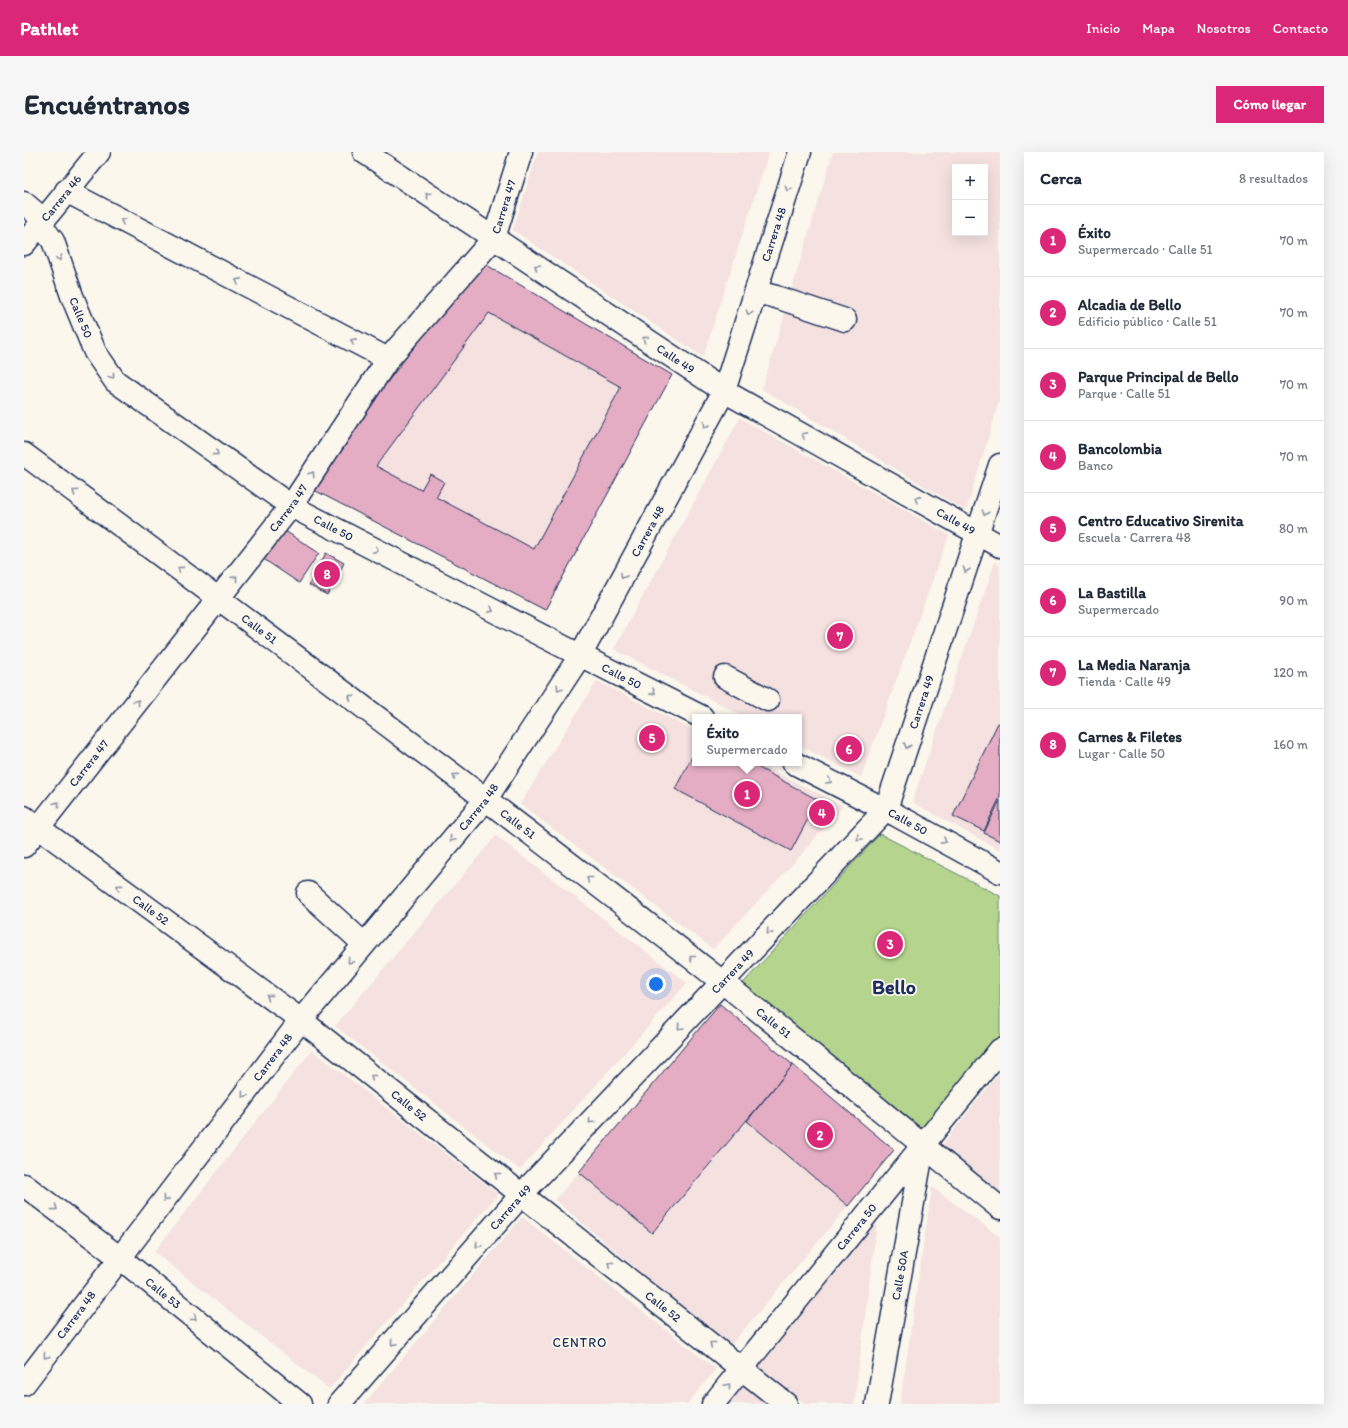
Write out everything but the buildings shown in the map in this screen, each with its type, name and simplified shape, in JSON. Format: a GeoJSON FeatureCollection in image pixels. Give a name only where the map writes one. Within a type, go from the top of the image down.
{"type":"FeatureCollection","features":[{"type":"Feature","properties":{"kind":"street","name":"Carrera 46"},"geometry":{"type":"LineString","coordinates":[[24,244],[99,152]]}},
{"type":"Feature","properties":{"kind":"street","name":"Calle 49"},"geometry":{"type":"LineString","coordinates":[[364,152],[724,391],[1000,546]]}},
{"type":"Feature","properties":{"kind":"street","name":"Carrera 47"},"geometry":{"type":"LineString","coordinates":[[24,846],[31,823],[220,598],[291,506],[388,359],[494,238],[521,152]]}},
{"type":"Feature","properties":{"kind":"street","name":"Carrera 48"},"geometry":{"type":"LineString","coordinates":[[24,1384],[301,1020],[486,799],[580,656],[724,391],[800,152]]}},
{"type":"Feature","properties":{"kind":"street"},"geometry":{"type":"LineString","coordinates":[[66,191],[388,359]]}},
{"type":"Feature","properties":{"kind":"street","name":"Calle 50"},"geometry":{"type":"LineString","coordinates":[[24,203],[42,222],[53,241],[72,296],[94,352],[115,380],[291,506],[580,656],[696,714]]}},
{"type":"Feature","properties":{"kind":"street"},"geometry":{"type":"LineString","coordinates":[[756,292],[776,297],[845,320]]}},
{"type":"Feature","properties":{"kind":"street","name":"Calle 51"},"geometry":{"type":"LineString","coordinates":[[24,454],[220,598],[486,799],[722,982],[1000,1208]]}},
{"type":"Feature","properties":{"kind":"street","name":"Carrera 49"},"geometry":{"type":"LineString","coordinates":[[339,1404],[522,1194],[886,809],[1000,465]]}},
{"type":"Feature","properties":{"kind":"street"},"geometry":{"type":"LineString","coordinates":[[725,677],[768,700]]}},
{"type":"Feature","properties":{"kind":"street","name":"Calle 50"},"geometry":{"type":"LineString","coordinates":[[800,766],[886,809],[1000,872]]}},
{"type":"Feature","properties":{"kind":"street","name":"Calle 52"},"geometry":{"type":"LineString","coordinates":[[31,823],[301,1020],[743,1368],[786,1404]]}},
{"type":"Feature","properties":{"kind":"street"},"geometry":{"type":"LineString","coordinates":[[308,893],[364,944]]}},
{"type":"Feature","properties":{"kind":"street","name":"Carrera 50"},"geometry":{"type":"LineString","coordinates":[[713,1404],[1000,1050]]}},
{"type":"Feature","properties":{"kind":"street","name":"Calle 50A"},"geometry":{"type":"LineString","coordinates":[[877,1404],[923,1146]]}},
{"type":"Feature","properties":{"kind":"street","name":"Calle 53"},"geometry":{"type":"LineString","coordinates":[[24,1185],[120,1258],[300,1404]]}},
{"type":"Feature","properties":{"kind":"shaded area"},"geometry":{"type":"Polygon","coordinates":[[[538,152],[769,152],[703,357],[513,230],[538,152]]]}},
{"type":"Feature","properties":{"kind":"shaded area"},"geometry":{"type":"Polygon","coordinates":[[[833,152],[1000,152],[1000,399],[966,511],[762,389],[833,152]]]}},
{"type":"Feature","properties":{"kind":"shaded area"},"geometry":{"type":"Polygon","coordinates":[[[480,261],[672,375],[545,610],[314,490],[343,440],[480,261]]]}},
{"type":"Feature","properties":{"kind":"shaded area"},"geometry":{"type":"Polygon","coordinates":[[[740,418],[949,535],[861,777],[802,747],[802,714],[739,714],[614,649],[740,418]]]}},
{"type":"Feature","properties":{"kind":"shaded area"},"geometry":{"type":"Polygon","coordinates":[[[995,562],[1000,565],[1000,850],[912,802],[995,562]]]}},
{"type":"Feature","properties":{"kind":"shaded area"},"geometry":{"type":"Polygon","coordinates":[[[597,681],[692,729],[692,766],[764,766],[843,806],[800,856],[713,949],[520,804],[597,681]]]}},
{"type":"Feature","properties":{"kind":"shaded area"},"geometry":{"type":"Polygon","coordinates":[[[496,836],[687,983],[520,1170],[335,1026],[496,836]]]}},
{"type":"Feature","properties":{"kind":"shaded area"},"geometry":{"type":"Polygon","coordinates":[[[312,1050],[498,1194],[329,1389],[154,1252],[312,1050]]]}},
{"type":"Feature","properties":{"kind":"shaded area"},"geometry":{"type":"Polygon","coordinates":[[[1000,1072],[1000,1191],[942,1145],[1000,1072]]]}},
{"type":"Feature","properties":{"kind":"shaded area"},"geometry":{"type":"Polygon","coordinates":[[[747,1121],[848,1206],[729,1347],[555,1200],[579,1172],[653,1233],[747,1121]]]}},
{"type":"Feature","properties":{"kind":"shaded area"},"geometry":{"type":"Polygon","coordinates":[[[932,1187],[1000,1237],[1000,1404],[900,1404],[932,1187]]]}},
{"type":"Feature","properties":{"kind":"shaded area"},"geometry":{"type":"Polygon","coordinates":[[[878,1214],[854,1404],[806,1404],[757,1365],[878,1214]]]}},
{"type":"Feature","properties":{"kind":"shaded area"},"geometry":{"type":"Polygon","coordinates":[[[522,1217],[716,1369],[687,1404],[364,1404],[522,1217]]]}},
{"type":"Feature","properties":{"kind":"shaded area"},"geometry":{"type":"Polygon","coordinates":[[[743,1384],[767,1404],[726,1404],[743,1384]]]}},
{"type":"Feature","properties":{"kind":"green space"},"geometry":{"type":"Polygon","coordinates":[[[880,834],[1000,896],[1000,1050],[923,1146],[735,992],[880,834]]]}},
{"type":"Feature","properties":{"kind":"place","name":"Carnes & Filetes"},"geometry":{"type":"Point","coordinates":[327,574]}},
{"type":"Feature","properties":{"kind":"place","name":"La Media Naranja"},"geometry":{"type":"Point","coordinates":[840,636]}},
{"type":"Feature","properties":{"kind":"place","name":"Centro Educativo Sirenita"},"geometry":{"type":"Point","coordinates":[652,738]}},
{"type":"Feature","properties":{"kind":"place","name":"La Bastilla"},"geometry":{"type":"Point","coordinates":[849,749]}},
{"type":"Feature","properties":{"kind":"place","name":"Éxito"},"geometry":{"type":"Point","coordinates":[747,794]}},
{"type":"Feature","properties":{"kind":"place","name":"Bancolombia"},"geometry":{"type":"Point","coordinates":[822,813]}},
{"type":"Feature","properties":{"kind":"place","name":"Parque Principal de Bello"},"geometry":{"type":"Point","coordinates":[890,944]}},
{"type":"Feature","properties":{"kind":"place","name":"Alcadia de Bello"},"geometry":{"type":"Point","coordinates":[820,1135]}},
{"type":"Feature","properties":{"kind":"district","name":"Bello"},"geometry":{"type":"Point","coordinates":[894,987]}},
{"type":"Feature","properties":{"kind":"district","name":"CENTRO"},"geometry":{"type":"Point","coordinates":[580,1342]}}]}
